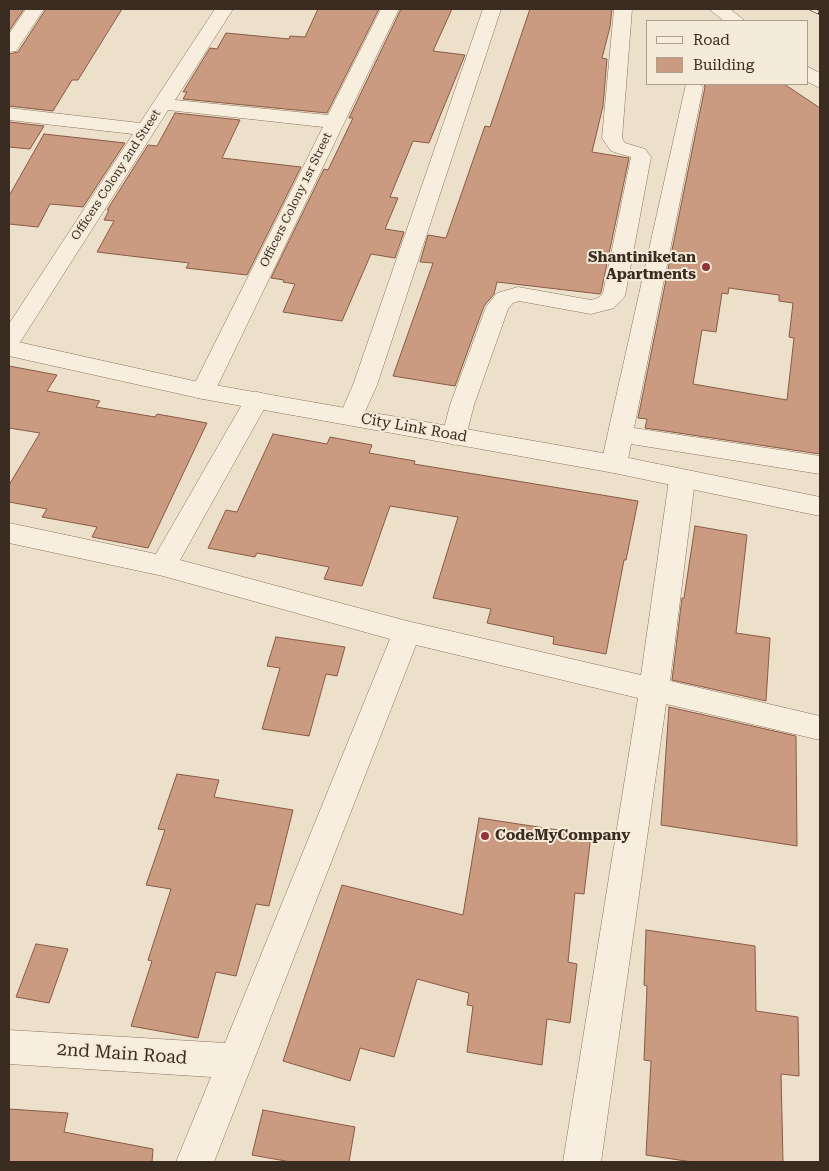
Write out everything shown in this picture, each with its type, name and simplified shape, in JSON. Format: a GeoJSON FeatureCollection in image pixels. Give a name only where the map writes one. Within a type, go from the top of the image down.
{"type":"FeatureCollection","features":[{"type":"Feature","properties":{"kind":"street"},"geometry":{"type":"LineString","coordinates":[[9,47],[35,9]]}},
{"type":"Feature","properties":{"kind":"street","name":"Officers Colony 2nd Street"},"geometry":{"type":"LineString","coordinates":[[9,342],[224,9]]}},
{"type":"Feature","properties":{"kind":"street","name":"Officers Colony 1sr Street"},"geometry":{"type":"LineString","coordinates":[[203,391],[390,9]]}},
{"type":"Feature","properties":{"kind":"street"},"geometry":{"type":"LineString","coordinates":[[351,417],[368,375],[492,9]]}},
{"type":"Feature","properties":{"kind":"street"},"geometry":{"type":"LineString","coordinates":[[454,436],[462,405],[497,307],[505,298],[518,294],[591,307],[606,303],[614,296],[641,157],[638,153],[618,147],[612,138],[623,9]]}},
{"type":"Feature","properties":{"kind":"street"},"geometry":{"type":"LineString","coordinates":[[718,9],[734,20]]}},
{"type":"Feature","properties":{"kind":"street"},"geometry":{"type":"LineString","coordinates":[[809,74],[820,82]]}},
{"type":"Feature","properties":{"kind":"street"},"geometry":{"type":"LineString","coordinates":[[614,464],[694,87]]}},
{"type":"Feature","properties":{"kind":"street"},"geometry":{"type":"LineString","coordinates":[[162,104],[334,122]]}},
{"type":"Feature","properties":{"kind":"street"},"geometry":{"type":"LineString","coordinates":[[9,114],[146,130]]}},
{"type":"Feature","properties":{"kind":"street","name":"City Link Road"},"geometry":{"type":"LineString","coordinates":[[9,348],[203,391],[614,464],[682,480],[820,507]]}},
{"type":"Feature","properties":{"kind":"street"},"geometry":{"type":"LineString","coordinates":[[163,566],[257,400]]}},
{"type":"Feature","properties":{"kind":"street"},"geometry":{"type":"LineString","coordinates":[[619,434],[820,465]]}},
{"type":"Feature","properties":{"kind":"street"},"geometry":{"type":"LineString","coordinates":[[582,1162],[654,689],[682,480]]}},
{"type":"Feature","properties":{"kind":"street"},"geometry":{"type":"LineString","coordinates":[[9,532],[163,566],[407,632],[820,728]]}},
{"type":"Feature","properties":{"kind":"street"},"geometry":{"type":"LineString","coordinates":[[195,1162],[407,632]]}},
{"type":"Feature","properties":{"kind":"street","name":"2nd Main Road"},"geometry":{"type":"LineString","coordinates":[[9,1046],[236,1061]]}},
{"type":"Feature","properties":{"kind":"building"},"geometry":{"type":"Polygon","coordinates":[[[9,9],[24,9],[9,31],[9,9]]]}},
{"type":"Feature","properties":{"kind":"building"},"geometry":{"type":"Polygon","coordinates":[[[46,9],[122,9],[78,80],[72,80],[53,111],[9,106],[9,54],[18,52],[46,9]]]}},
{"type":"Feature","properties":{"kind":"building"},"geometry":{"type":"Polygon","coordinates":[[[318,9],[379,9],[327,113],[183,99],[187,92],[183,92],[210,48],[217,49],[226,33],[289,39],[290,36],[305,37],[318,9]]]}},
{"type":"Feature","properties":{"kind":"building"},"geometry":{"type":"Polygon","coordinates":[[[401,9],[452,9],[433,51],[465,55],[429,143],[413,141],[390,197],[398,198],[385,229],[404,232],[395,258],[371,254],[342,321],[283,312],[295,284],[271,278],[324,169],[328,170],[353,118],[349,118],[401,9]]]}},
{"type":"Feature","properties":{"kind":"building"},"geometry":{"type":"Polygon","coordinates":[[[530,9],[612,9],[610,27],[602,58],[607,59],[603,106],[592,152],[629,158],[601,292],[600,294],[497,282],[494,294],[484,306],[455,386],[393,376],[433,263],[420,262],[428,235],[446,238],[485,126],[490,127],[530,9]]]}},
{"type":"Feature","properties":{"kind":"building","name":"Shantiniketan Apartments"},"geometry":{"type":"Polygon","coordinates":[[[704,85],[786,85],[820,108],[820,454],[645,428],[647,419],[638,418],[704,85]],[[729,288],[728,294],[722,293],[716,332],[702,330],[693,384],[787,400],[794,338],[789,337],[793,303],[779,301],[779,295],[729,288]]]}},
{"type":"Feature","properties":{"kind":"building"},"geometry":{"type":"Polygon","coordinates":[[[175,113],[240,120],[222,158],[301,167],[247,275],[186,268],[189,263],[97,252],[114,221],[104,220],[109,210],[107,210],[148,145],[157,146],[175,113]]]}},
{"type":"Feature","properties":{"kind":"building"},"geometry":{"type":"Polygon","coordinates":[[[9,122],[44,126],[30,149],[9,147],[9,122]]]}},
{"type":"Feature","properties":{"kind":"building"},"geometry":{"type":"Polygon","coordinates":[[[44,134],[125,143],[83,207],[50,204],[38,227],[9,224],[9,196],[44,134]]]}},
{"type":"Feature","properties":{"kind":"building"},"geometry":{"type":"Polygon","coordinates":[[[9,366],[57,375],[47,391],[100,401],[96,407],[155,417],[157,414],[207,423],[148,548],[92,537],[97,527],[42,517],[47,509],[9,502],[9,485],[40,433],[9,428],[9,366]]]}},
{"type":"Feature","properties":{"kind":"building"},"geometry":{"type":"Polygon","coordinates":[[[273,434],[327,444],[330,437],[372,445],[369,453],[415,461],[414,464],[638,501],[626,560],[624,560],[606,654],[553,644],[554,637],[487,623],[491,609],[433,598],[458,517],[390,506],[362,586],[324,579],[329,567],[257,553],[255,557],[208,548],[226,510],[237,512],[273,434]]]}},
{"type":"Feature","properties":{"kind":"building"},"geometry":{"type":"Polygon","coordinates":[[[695,526],[747,535],[736,633],[770,638],[766,701],[672,680],[682,598],[684,598],[695,526]]]}},
{"type":"Feature","properties":{"kind":"building"},"geometry":{"type":"Polygon","coordinates":[[[276,637],[345,647],[337,676],[326,674],[309,736],[262,729],[280,668],[267,666],[276,637]]]}},
{"type":"Feature","properties":{"kind":"building"},"geometry":{"type":"Polygon","coordinates":[[[669,707],[796,736],[797,846],[661,825],[669,707]]]}},
{"type":"Feature","properties":{"kind":"building"},"geometry":{"type":"Polygon","coordinates":[[[177,774],[219,780],[214,797],[293,810],[269,906],[256,904],[236,976],[216,972],[198,1038],[131,1026],[152,961],[148,960],[171,889],[146,885],[165,830],[158,829],[177,774]]]}},
{"type":"Feature","properties":{"kind":"building"},"geometry":{"type":"Polygon","coordinates":[[[479,818],[591,835],[584,894],[575,893],[568,962],[577,964],[570,1023],[547,1019],[542,1065],[467,1052],[473,1006],[467,1005],[469,993],[417,979],[394,1057],[360,1048],[350,1081],[283,1061],[342,885],[463,915],[479,818]]]}},
{"type":"Feature","properties":{"kind":"building"},"geometry":{"type":"Polygon","coordinates":[[[646,930],[755,946],[756,1011],[798,1017],[799,1076],[781,1074],[783,1162],[692,1162],[646,1155],[651,1061],[644,1060],[647,986],[644,985],[646,930]]]}},
{"type":"Feature","properties":{"kind":"building"},"geometry":{"type":"Polygon","coordinates":[[[36,944],[68,949],[49,1003],[16,997],[36,944]]]}},
{"type":"Feature","properties":{"kind":"building"},"geometry":{"type":"Polygon","coordinates":[[[9,1109],[68,1113],[64,1132],[153,1149],[152,1162],[9,1162],[9,1109]]]}},
{"type":"Feature","properties":{"kind":"building"},"geometry":{"type":"Polygon","coordinates":[[[263,1110],[355,1127],[349,1162],[291,1162],[252,1155],[263,1110]]]}},
{"type":"Feature","properties":{"kind":"railway"},"geometry":{"type":"LineString","coordinates":[[811,9],[820,13]]}},
{"type":"Feature","properties":{"kind":"place","name":"Shantiniketan Apartments"},"geometry":{"type":"Point","coordinates":[706,267]}},
{"type":"Feature","properties":{"kind":"place","name":"CodeMyCompany"},"geometry":{"type":"Point","coordinates":[485,836]}}]}
